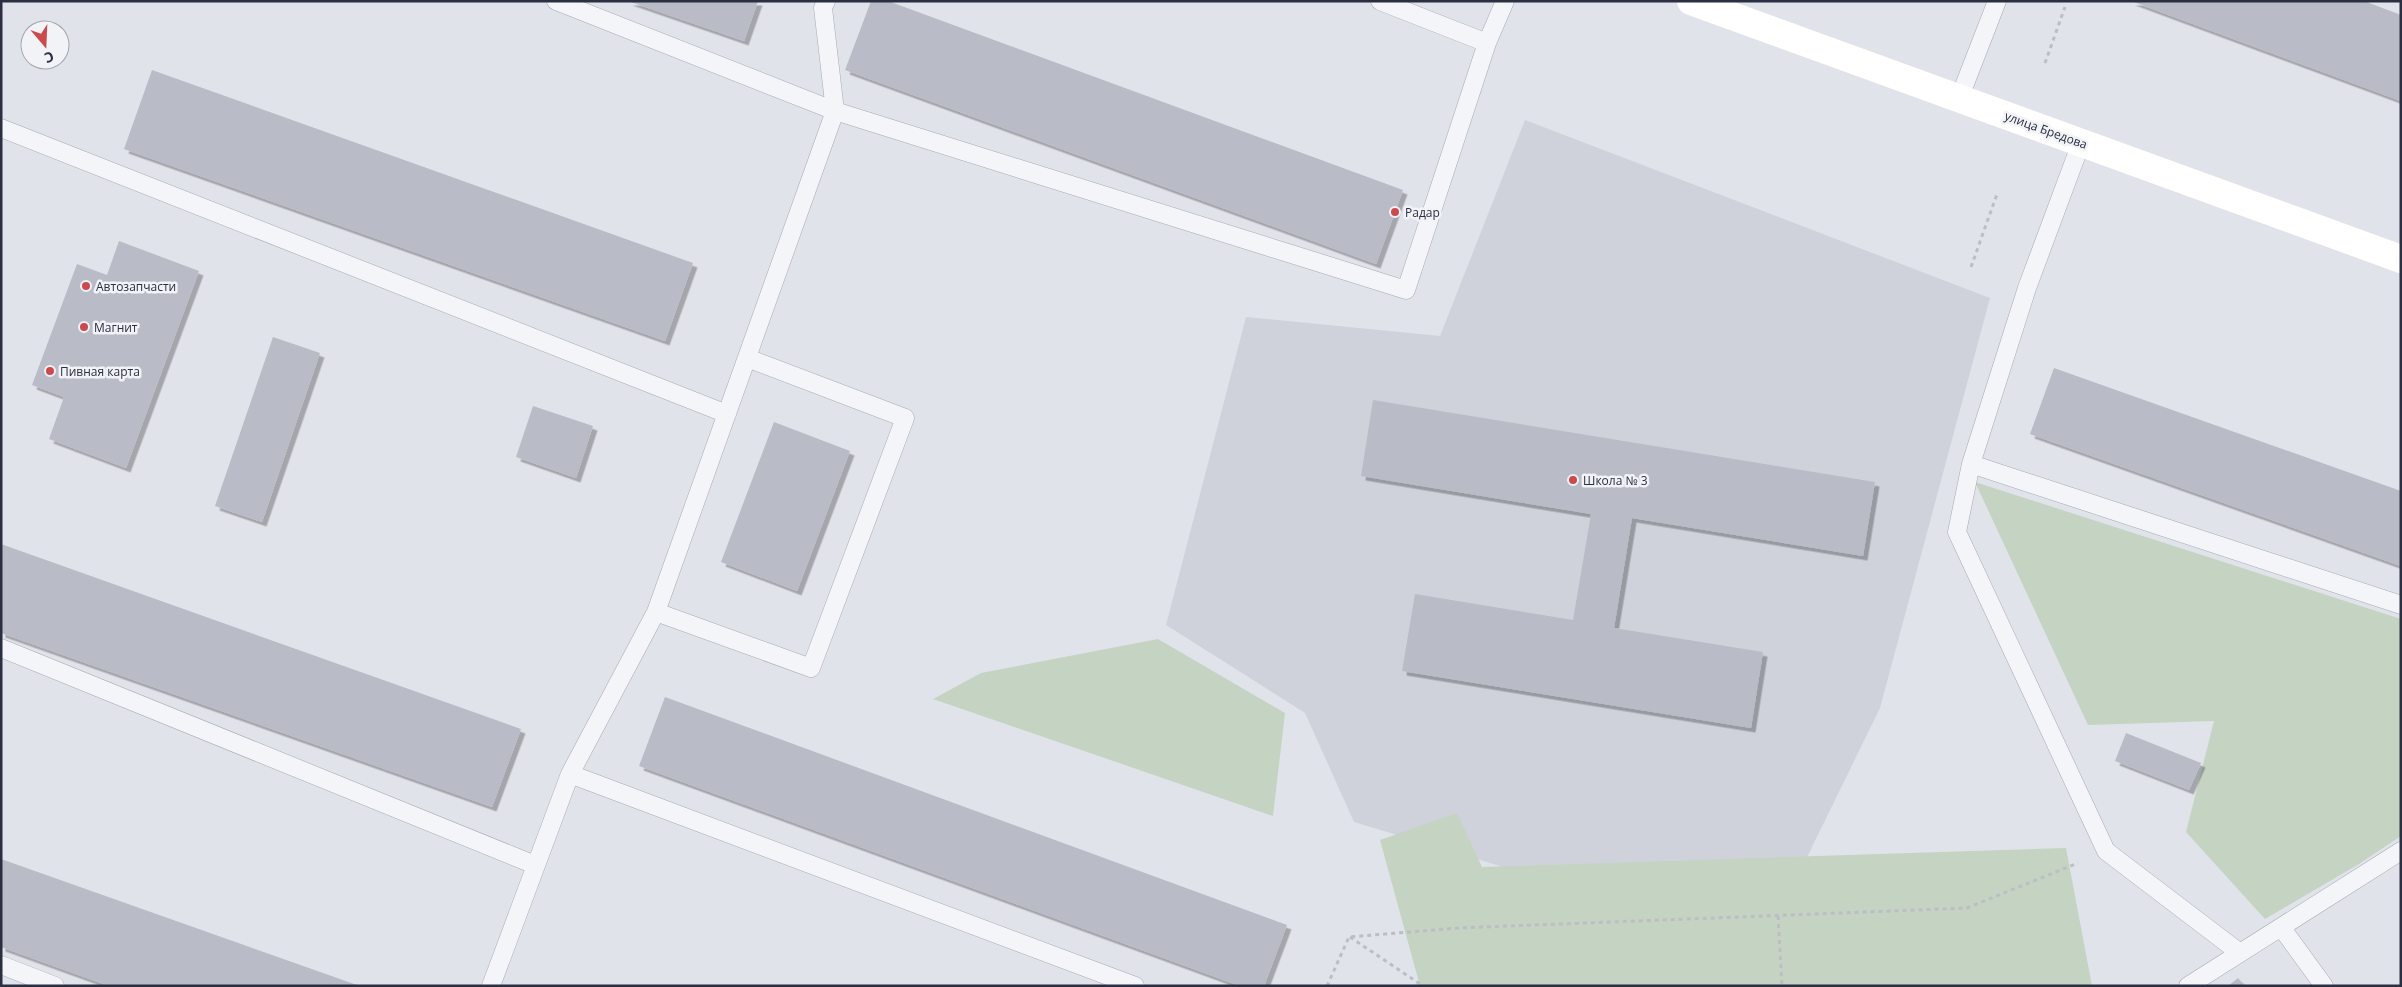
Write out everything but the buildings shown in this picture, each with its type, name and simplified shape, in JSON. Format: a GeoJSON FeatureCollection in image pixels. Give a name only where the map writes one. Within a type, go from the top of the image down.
{"type":"FeatureCollection","features":[{"type":"Feature","properties":{"kind":"street","name":"улица Бредова"},"geometry":{"type":"LineString","coordinates":[[1691,1],[2401,259]]}},
{"type":"Feature","properties":{"kind":"lane"},"geometry":{"type":"LineString","coordinates":[[556,1],[835,111],[1406,290],[1487,43],[1505,1]]}},
{"type":"Feature","properties":{"kind":"lane"},"geometry":{"type":"LineString","coordinates":[[491,986],[570,774],[656,612],[835,111],[823,8],[826,1]]}},
{"type":"Feature","properties":{"kind":"lane"},"geometry":{"type":"LineString","coordinates":[[1380,1],[1487,43]]}},
{"type":"Feature","properties":{"kind":"lane"},"geometry":{"type":"LineString","coordinates":[[1959,99],[1997,1]]}},
{"type":"Feature","properties":{"kind":"lane"},"geometry":{"type":"LineString","coordinates":[[1,128],[727,414]]}},
{"type":"Feature","properties":{"kind":"lane"},"geometry":{"type":"LineString","coordinates":[[2081,143],[2027,288],[1971,464],[1957,532],[2106,851],[2240,953]]}},
{"type":"Feature","properties":{"kind":"lane"},"geometry":{"type":"LineString","coordinates":[[656,612],[811,668],[905,418],[747,358]]}},
{"type":"Feature","properties":{"kind":"lane"},"geometry":{"type":"LineString","coordinates":[[1971,464],[2401,605]]}},
{"type":"Feature","properties":{"kind":"lane"},"geometry":{"type":"LineString","coordinates":[[1,648],[535,865]]}},
{"type":"Feature","properties":{"kind":"lane"},"geometry":{"type":"LineString","coordinates":[[570,774],[1135,986]]}},
{"type":"Feature","properties":{"kind":"lane"},"geometry":{"type":"LineString","coordinates":[[2188,986],[2401,851]]}},
{"type":"Feature","properties":{"kind":"lane"},"geometry":{"type":"LineString","coordinates":[[2281,927],[2324,986]]}},
{"type":"Feature","properties":{"kind":"lane"},"geometry":{"type":"LineString","coordinates":[[1,965],[55,986]]}},
{"type":"Feature","properties":{"kind":"path"},"geometry":{"type":"LineString","coordinates":[[2045,63],[2065,7]]}},
{"type":"Feature","properties":{"kind":"path"},"geometry":{"type":"LineString","coordinates":[[1971,267],[1997,194]]}},
{"type":"Feature","properties":{"kind":"path"},"geometry":{"type":"LineString","coordinates":[[1349,937],[1458,928],[1967,908],[2106,851]]}},
{"type":"Feature","properties":{"kind":"path"},"geometry":{"type":"LineString","coordinates":[[1778,916],[1782,986]]}},
{"type":"Feature","properties":{"kind":"path"},"geometry":{"type":"LineString","coordinates":[[1327,986],[1349,937]]}},
{"type":"Feature","properties":{"kind":"path"},"geometry":{"type":"LineString","coordinates":[[1349,937],[1424,986]]}},
{"type":"Feature","properties":{"kind":"shaded area","name":"Школа № 3"},"geometry":{"type":"Polygon","coordinates":[[[1525,120],[1990,298],[1880,708],[1791,890],[1617,901],[1354,822],[1305,713],[1166,625],[1246,317],[1440,336],[1525,120]]]}},
{"type":"Feature","properties":{"kind":"green space"},"geometry":{"type":"Polygon","coordinates":[[[1975,482],[2401,619],[2401,836],[2359,864],[2265,919],[2186,832],[2214,721],[2088,725],[1975,482]]]}},
{"type":"Feature","properties":{"kind":"green space"},"geometry":{"type":"Polygon","coordinates":[[[1158,639],[1285,713],[1273,816],[933,699],[981,673],[1158,639]]]}},
{"type":"Feature","properties":{"kind":"green space"},"geometry":{"type":"Polygon","coordinates":[[[1457,813],[1482,867],[2066,848],[2092,986],[1420,986],[1380,840],[1457,813]]]}},
{"type":"Feature","properties":{"kind":"place","name":"Радар"},"geometry":{"type":"Point","coordinates":[1395,212]}},
{"type":"Feature","properties":{"kind":"place","name":"Автозапчасти"},"geometry":{"type":"Point","coordinates":[86,286]}},
{"type":"Feature","properties":{"kind":"place","name":"Магнит"},"geometry":{"type":"Point","coordinates":[84,327]}},
{"type":"Feature","properties":{"kind":"place","name":"Пивная карта"},"geometry":{"type":"Point","coordinates":[50,371]}},
{"type":"Feature","properties":{"kind":"place","name":"Школа № 3"},"geometry":{"type":"Point","coordinates":[1573,480]}}]}
